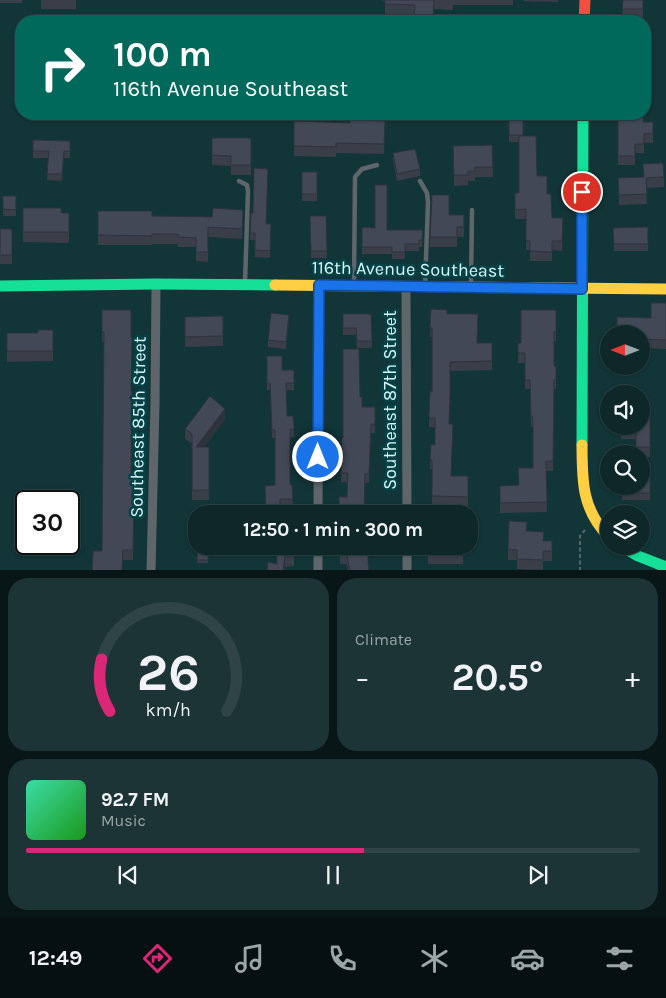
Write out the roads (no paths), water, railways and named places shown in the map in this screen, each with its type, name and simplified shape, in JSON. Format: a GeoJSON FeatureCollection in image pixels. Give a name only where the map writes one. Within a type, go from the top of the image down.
{"type":"FeatureCollection","features":[{"type":"Feature","properties":{"kind":"street"},"geometry":{"type":"LineString","coordinates":[[584,0],[584,15]]}},
{"type":"Feature","properties":{"kind":"street"},"geometry":{"type":"LineString","coordinates":[[583,120],[582,474],[586,502],[589,510],[600,526]]}},
{"type":"Feature","properties":{"kind":"street","name":"116th Avenue Southeast"},"geometry":{"type":"LineString","coordinates":[[0,286],[156,284],[666,289]]}},
{"type":"Feature","properties":{"kind":"street","name":"Southeast 85th Street"},"geometry":{"type":"LineString","coordinates":[[151,570],[156,284]]}},
{"type":"Feature","properties":{"kind":"street"},"geometry":{"type":"LineString","coordinates":[[318,505],[319,285]]}},
{"type":"Feature","properties":{"kind":"street","name":"Southeast 87th Street"},"geometry":{"type":"LineString","coordinates":[[406,287],[407,505]]}},
{"type":"Feature","properties":{"kind":"street"},"geometry":{"type":"LineString","coordinates":[[318,555],[318,570]]}},
{"type":"Feature","properties":{"kind":"street"},"geometry":{"type":"LineString","coordinates":[[407,555],[407,570]]}},
{"type":"Feature","properties":{"kind":"street"},"geometry":{"type":"LineString","coordinates":[[636,555],[666,567]]}},
{"type":"Feature","properties":{"kind":"lane"},"geometry":{"type":"LineString","coordinates":[[354,286],[355,177],[362,169],[377,165]]}},
{"type":"Feature","properties":{"kind":"lane"},"geometry":{"type":"LineString","coordinates":[[238,181],[247,185],[248,191],[245,285]]}},
{"type":"Feature","properties":{"kind":"lane"},"geometry":{"type":"LineString","coordinates":[[420,181],[428,202],[425,287]]}},
{"type":"Feature","properties":{"kind":"lane"},"geometry":{"type":"LineString","coordinates":[[471,288],[472,210]]}}]}
